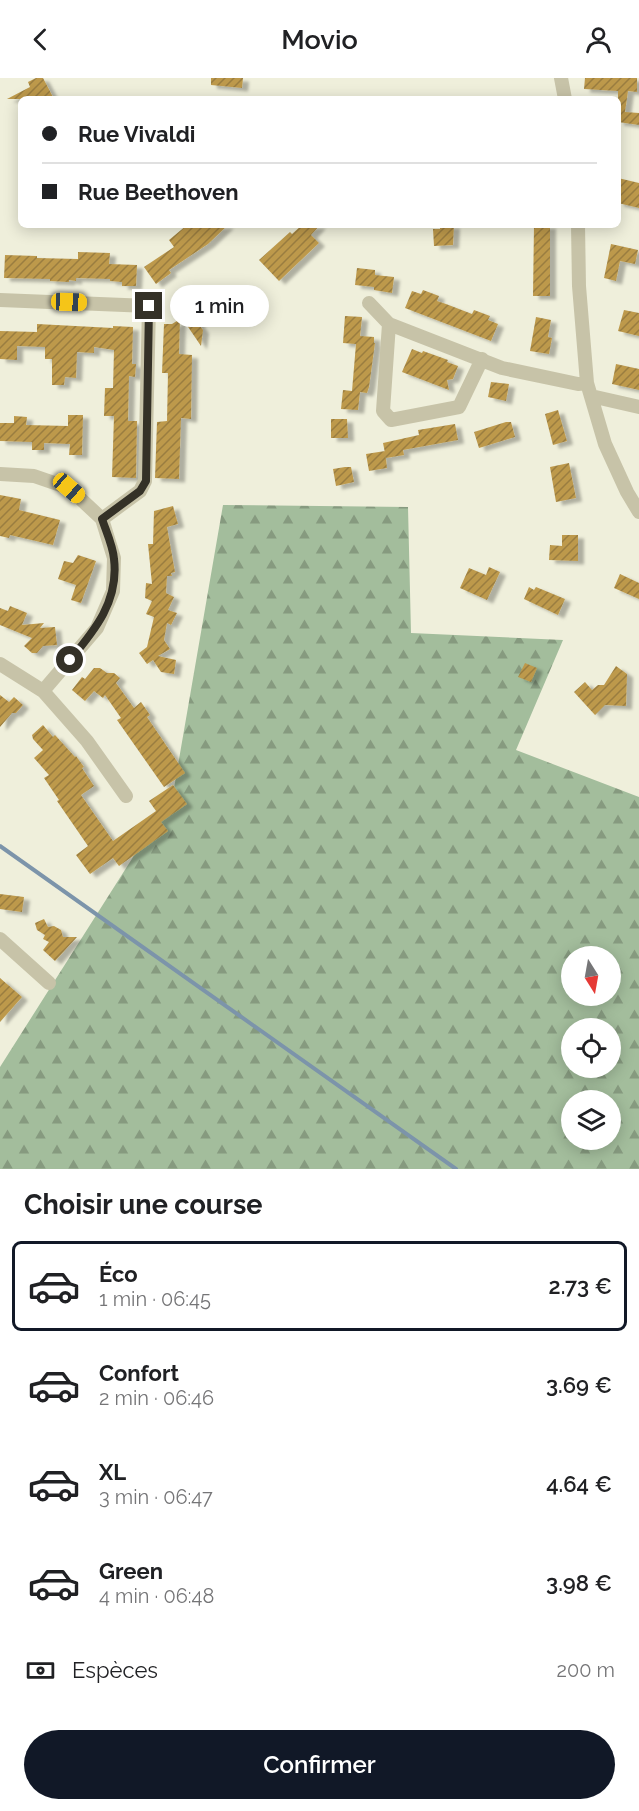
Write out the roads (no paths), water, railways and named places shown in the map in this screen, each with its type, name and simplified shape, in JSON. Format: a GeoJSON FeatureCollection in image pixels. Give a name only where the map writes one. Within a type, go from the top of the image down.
{"type":"FeatureCollection","features":[{"type":"Feature","properties":{"kind":"street"},"geometry":{"type":"LineString","coordinates":[[561,78],[564,96]]}},
{"type":"Feature","properties":{"kind":"street"},"geometry":{"type":"LineString","coordinates":[[578,228],[579,286],[589,390],[605,444],[639,512]]}},
{"type":"Feature","properties":{"kind":"street"},"geometry":{"type":"LineString","coordinates":[[0,300],[149,306],[146,481],[140,491],[102,519]]}},
{"type":"Feature","properties":{"kind":"street"},"geometry":{"type":"LineString","coordinates":[[369,303],[389,324],[502,368],[578,384],[639,407]]}},
{"type":"Feature","properties":{"kind":"street"},"geometry":{"type":"LineString","coordinates":[[389,324],[383,411],[391,420],[459,407],[482,359]]}},
{"type":"Feature","properties":{"kind":"street"},"geometry":{"type":"LineString","coordinates":[[0,474],[34,476],[69,488],[102,519],[114,558],[113,591],[97,628],[43,691]]}},
{"type":"Feature","properties":{"kind":"street"},"geometry":{"type":"LineString","coordinates":[[0,664],[43,691],[87,741],[126,796]]}},
{"type":"Feature","properties":{"kind":"street"},"geometry":{"type":"LineString","coordinates":[[0,939],[49,983]]}},
{"type":"Feature","properties":{"kind":"waterway"},"geometry":{"type":"LineString","coordinates":[[0,846],[456,1169]]}}]}
